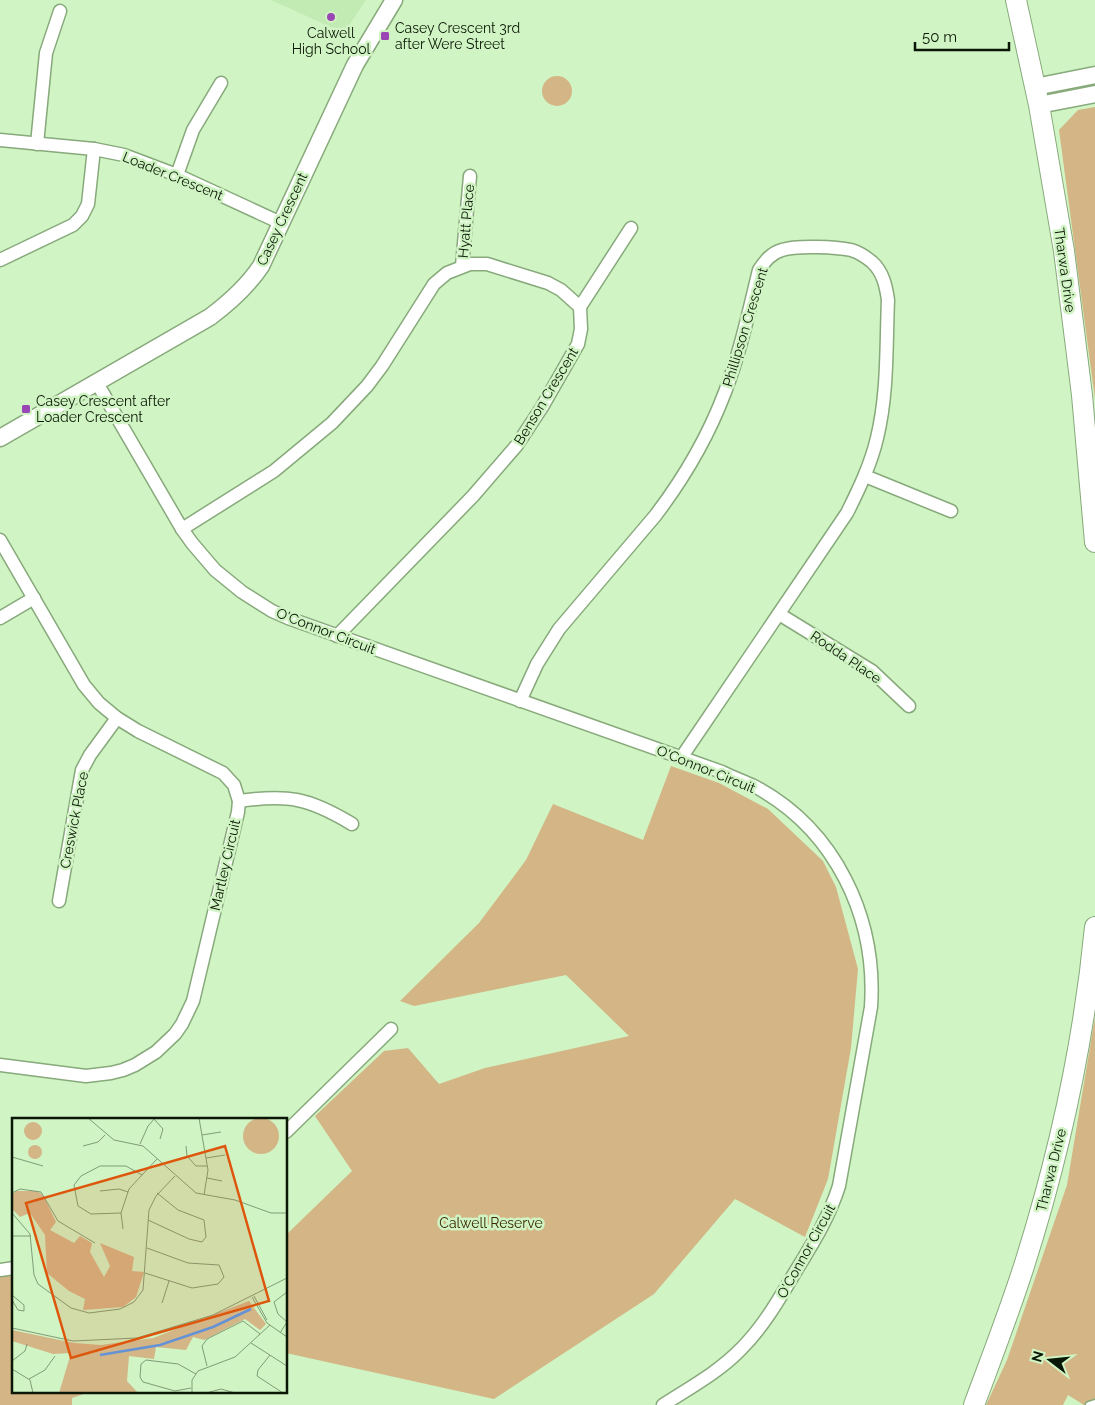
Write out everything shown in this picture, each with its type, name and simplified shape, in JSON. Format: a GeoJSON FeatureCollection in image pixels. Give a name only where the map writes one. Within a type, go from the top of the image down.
{"type":"FeatureCollection","features":[{"type":"Feature","properties":{"kind":"main road","name":"Tharwa Drive"},"geometry":{"type":"LineString","coordinates":[[1016,0],[1037,96],[1064,251],[1082,395],[1095,542]]}},
{"type":"Feature","properties":{"kind":"main road","name":"Tharwa Drive"},"geometry":{"type":"LineString","coordinates":[[974,1405],[1024,1267],[1060,1135],[1081,1029],[1095,927]]}},
{"type":"Feature","properties":{"kind":"street","name":"Casey Crescent"},"geometry":{"type":"LineString","coordinates":[[0,438],[210,317],[233,300],[253,279],[261,266],[355,65],[394,0]]}},
{"type":"Feature","properties":{"kind":"street"},"geometry":{"type":"LineString","coordinates":[[37,144],[46,53],[60,11]]}},
{"type":"Feature","properties":{"kind":"street"},"geometry":{"type":"LineString","coordinates":[[1037,96],[1095,75]]}},
{"type":"Feature","properties":{"kind":"street"},"geometry":{"type":"LineString","coordinates":[[176,175],[193,130],[221,83]]}},
{"type":"Feature","properties":{"kind":"street"},"geometry":{"type":"LineString","coordinates":[[1037,96],[1095,94]]}},
{"type":"Feature","properties":{"kind":"street","name":"Loader Crescent"},"geometry":{"type":"LineString","coordinates":[[0,140],[94,149],[132,157],[281,223]]}},
{"type":"Feature","properties":{"kind":"street"},"geometry":{"type":"LineString","coordinates":[[0,260],[73,225],[82,216],[88,204],[94,149]]}},
{"type":"Feature","properties":{"kind":"street","name":"Hyatt Place"},"geometry":{"type":"LineString","coordinates":[[462,266],[470,176]]}},
{"type":"Feature","properties":{"kind":"street"},"geometry":{"type":"LineString","coordinates":[[182,529],[274,471],[332,423],[382,366],[434,284],[447,273],[470,264],[487,264],[548,283],[561,290],[580,306],[631,228]]}},
{"type":"Feature","properties":{"kind":"street","name":"Phillipson Crescent"},"geometry":{"type":"LineString","coordinates":[[520,701],[537,664],[559,629],[670,497],[695,456],[725,390],[740,344],[759,270],[771,256],[782,250],[794,248],[837,248],[853,251],[879,270],[885,284],[888,300],[884,400],[877,439],[865,476],[847,513],[681,758]]}},
{"type":"Feature","properties":{"kind":"street","name":"Benson Crescent"},"geometry":{"type":"LineString","coordinates":[[337,636],[473,496],[517,444],[542,407],[578,344],[581,329],[580,306]]}},
{"type":"Feature","properties":{"kind":"street","name":"O'Connor Circuit"},"geometry":{"type":"LineString","coordinates":[[96,383],[192,544],[215,570],[242,592],[272,611],[288,618],[722,772],[754,786],[784,806],[810,829],[832,857],[853,895],[862,920],[870,954],[872,990],[871,1007],[839,1186],[824,1225],[766,1320],[740,1350],[663,1405]]}},
{"type":"Feature","properties":{"kind":"street"},"geometry":{"type":"LineString","coordinates":[[865,476],[951,511]]}},
{"type":"Feature","properties":{"kind":"street","name":"Martley Circuit"},"geometry":{"type":"LineString","coordinates":[[0,540],[84,685],[99,703],[117,718],[138,731],[223,773],[234,785],[239,801],[193,1001],[182,1024],[174,1034],[156,1052],[135,1066],[111,1074],[86,1076],[0,1065]]}},
{"type":"Feature","properties":{"kind":"street"},"geometry":{"type":"LineString","coordinates":[[0,618],[34,598]]}},
{"type":"Feature","properties":{"kind":"street","name":"Rodda Place"},"geometry":{"type":"LineString","coordinates":[[779,614],[872,671],[909,706]]}},
{"type":"Feature","properties":{"kind":"street","name":"Creswick Place"},"geometry":{"type":"LineString","coordinates":[[59,901],[82,770],[90,755],[117,718]]}},
{"type":"Feature","properties":{"kind":"street"},"geometry":{"type":"LineString","coordinates":[[239,801],[268,797],[298,799],[326,808],[352,824]]}},
{"type":"Feature","properties":{"kind":"street"},"geometry":{"type":"LineString","coordinates":[[288,1130],[390,1029]]}},
{"type":"Feature","properties":{"kind":"lane"},"geometry":{"type":"LineString","coordinates":[[1089,1405],[1095,1403]]}},
{"type":"Feature","properties":{"kind":"shaded area","name":"Calwell High School"},"geometry":{"type":"Polygon","coordinates":[[[271,0],[366,0],[344,33],[271,0]]]}},
{"type":"Feature","properties":{"kind":"green space"},"geometry":{"type":"Polygon","coordinates":[[[557,76],[568,80],[572,91],[568,102],[557,106],[546,102],[542,91],[546,80],[557,76]]]}},
{"type":"Feature","properties":{"kind":"green space"},"geometry":{"type":"Polygon","coordinates":[[[1095,107],[1095,399],[1059,130],[1078,110],[1095,107]]]}},
{"type":"Feature","properties":{"kind":"green space","name":"Calwell Reserve"},"geometry":{"type":"Polygon","coordinates":[[[671,766],[719,783],[768,809],[823,861],[836,887],[858,969],[851,1048],[828,1179],[805,1237],[735,1199],[654,1294],[494,1399],[288,1353],[288,1233],[352,1171],[315,1116],[384,1051],[408,1048],[439,1084],[485,1068],[629,1036],[566,975],[414,1006],[400,1001],[479,923],[526,860],[553,804],[643,840],[671,766]]]}},
{"type":"Feature","properties":{"kind":"green space"},"geometry":{"type":"Polygon","coordinates":[[[1095,1017],[1095,1405],[1084,1405],[1068,1395],[1063,1405],[986,1405],[1007,1360],[1067,1185],[1095,1017]]]}},
{"type":"Feature","properties":{"kind":"green space"},"geometry":{"type":"Polygon","coordinates":[[[12,1274],[12,1392],[90,1392],[72,1398],[72,1405],[0,1405],[0,1277],[12,1274]]]}},
{"type":"Feature","properties":{"kind":"place","name":"Calwell High School"},"geometry":{"type":"Point","coordinates":[331,17]}},
{"type":"Feature","properties":{"kind":"place","name":"Casey Crescent 3rd after Were Street"},"geometry":{"type":"Point","coordinates":[385,36]}},
{"type":"Feature","properties":{"kind":"place","name":"Casey Crescent after Loader Crescent"},"geometry":{"type":"Point","coordinates":[26,409]}}]}
